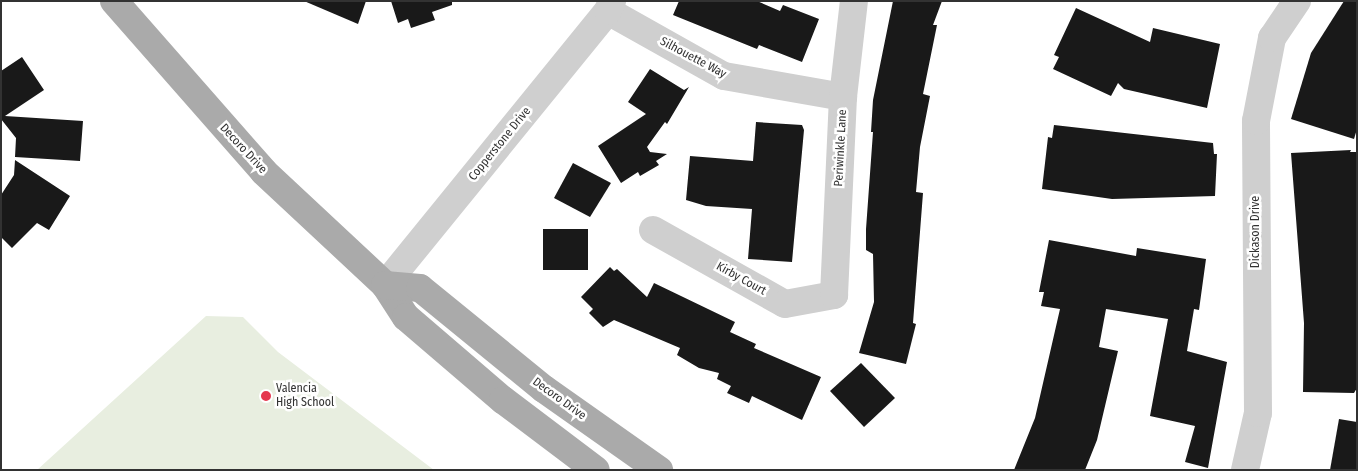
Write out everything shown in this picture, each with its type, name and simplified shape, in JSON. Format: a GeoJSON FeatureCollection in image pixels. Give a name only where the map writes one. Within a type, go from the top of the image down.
{"type":"FeatureCollection","features":[{"type":"Feature","properties":{"kind":"main road","name":"Decoro Drive"},"geometry":{"type":"LineString","coordinates":[[114,1],[264,172],[385,285],[406,317],[503,400],[596,470]]}},
{"type":"Feature","properties":{"kind":"main road","name":"Decoro Drive"},"geometry":{"type":"LineString","coordinates":[[385,285],[420,288],[544,389],[659,470]]}},
{"type":"Feature","properties":{"kind":"street","name":"Periwinkle Lane"},"geometry":{"type":"LineString","coordinates":[[834,295],[843,97],[854,1]]}},
{"type":"Feature","properties":{"kind":"street","name":"Dickason Drive"},"geometry":{"type":"LineString","coordinates":[[1245,470],[1258,413],[1256,121],[1272,38],[1297,1]]}},
{"type":"Feature","properties":{"kind":"street","name":"Copperstone Drive"},"geometry":{"type":"LineString","coordinates":[[385,285],[610,6]]}},
{"type":"Feature","properties":{"kind":"street","name":"Silhouette Way"},"geometry":{"type":"LineString","coordinates":[[610,6],[724,76],[843,97]]}},
{"type":"Feature","properties":{"kind":"street","name":"Kirby Court"},"geometry":{"type":"LineString","coordinates":[[653,230],[785,304],[834,295]]}},
{"type":"Feature","properties":{"kind":"shaded area"},"geometry":{"type":"Polygon","coordinates":[[[206,316],[243,317],[278,352],[434,470],[37,470],[206,316]]]}},
{"type":"Feature","properties":{"kind":"building"},"geometry":{"type":"Polygon","coordinates":[[[304,1],[366,1],[358,24],[304,1]]]}},
{"type":"Feature","properties":{"kind":"building"},"geometry":{"type":"Polygon","coordinates":[[[391,1],[452,1],[452,5],[432,12],[435,20],[411,28],[408,19],[398,23],[391,1]]]}},
{"type":"Feature","properties":{"kind":"building"},"geometry":{"type":"Polygon","coordinates":[[[679,1],[757,1],[780,11],[783,5],[819,19],[802,62],[759,45],[757,49],[673,15],[679,1]]]}},
{"type":"Feature","properties":{"kind":"building"},"geometry":{"type":"Polygon","coordinates":[[[893,1],[942,1],[933,25],[937,25],[923,94],[930,96],[920,147],[916,192],[923,193],[913,323],[916,324],[906,364],[859,353],[874,302],[873,254],[866,250],[873,100],[893,1]]]}},
{"type":"Feature","properties":{"kind":"building"},"geometry":{"type":"Polygon","coordinates":[[[1344,1],[1357,1],[1357,129],[1354,139],[1291,119],[1311,53],[1344,1]]]}},
{"type":"Feature","properties":{"kind":"building"},"geometry":{"type":"Polygon","coordinates":[[[1076,8],[1150,42],[1153,28],[1220,44],[1207,108],[1124,89],[1118,83],[1111,96],[1053,69],[1059,57],[1054,55],[1076,8]]]}},
{"type":"Feature","properties":{"kind":"building"},"geometry":{"type":"Polygon","coordinates":[[[22,57],[44,90],[5,116],[83,121],[80,161],[15,157],[16,138],[1,119],[1,71],[22,57]]]}},
{"type":"Feature","properties":{"kind":"building"},"geometry":{"type":"Polygon","coordinates":[[[650,69],[684,90],[689,87],[667,124],[665,122],[647,147],[650,152],[667,154],[656,161],[659,165],[640,176],[638,172],[621,183],[598,146],[646,114],[628,102],[650,69]]]}},
{"type":"Feature","properties":{"kind":"building"},"geometry":{"type":"Polygon","coordinates":[[[756,122],[802,125],[804,130],[792,262],[748,259],[752,209],[706,206],[686,200],[690,156],[753,161],[756,122]]]}},
{"type":"Feature","properties":{"kind":"building"},"geometry":{"type":"Polygon","coordinates":[[[1054,125],[1213,143],[1214,154],[1217,154],[1215,196],[1112,199],[1042,189],[1048,137],[1052,138],[1054,125]]]}},
{"type":"Feature","properties":{"kind":"building"},"geometry":{"type":"Polygon","coordinates":[[[1351,150],[1350,152],[1357,152],[1357,388],[1354,393],[1303,392],[1304,323],[1291,153],[1351,150]]]}},
{"type":"Feature","properties":{"kind":"building"},"geometry":{"type":"Polygon","coordinates":[[[15,160],[70,196],[49,230],[37,223],[12,248],[1,237],[1,195],[14,175],[15,160]]]}},
{"type":"Feature","properties":{"kind":"building"},"geometry":{"type":"Polygon","coordinates":[[[573,163],[611,183],[590,217],[554,198],[573,163]]]}},
{"type":"Feature","properties":{"kind":"building"},"geometry":{"type":"Polygon","coordinates":[[[543,229],[588,229],[588,270],[543,270],[543,229]]]}},
{"type":"Feature","properties":{"kind":"building"},"geometry":{"type":"Polygon","coordinates":[[[1049,240],[1136,256],[1137,248],[1206,259],[1199,310],[1194,309],[1187,351],[1227,362],[1208,468],[1185,462],[1195,426],[1150,416],[1168,319],[1106,309],[1099,347],[1118,351],[1097,440],[1085,470],[1014,470],[1035,418],[1060,309],[1041,306],[1044,292],[1039,292],[1049,240]]]}},
{"type":"Feature","properties":{"kind":"building"},"geometry":{"type":"Polygon","coordinates":[[[610,267],[614,271],[617,269],[647,297],[654,283],[735,322],[730,332],[756,344],[754,348],[821,377],[802,420],[752,396],[749,403],[727,393],[731,386],[717,379],[719,373],[699,368],[677,355],[680,348],[614,320],[603,327],[589,313],[593,309],[581,297],[610,267]]]}},
{"type":"Feature","properties":{"kind":"building"},"geometry":{"type":"Polygon","coordinates":[[[861,363],[895,398],[864,427],[830,391],[861,363]]]}},
{"type":"Feature","properties":{"kind":"building"},"geometry":{"type":"Polygon","coordinates":[[[1339,419],[1357,422],[1357,470],[1330,470],[1339,419]]]}},
{"type":"Feature","properties":{"kind":"place","name":"Valencia High School"},"geometry":{"type":"Point","coordinates":[266,396]}}]}
